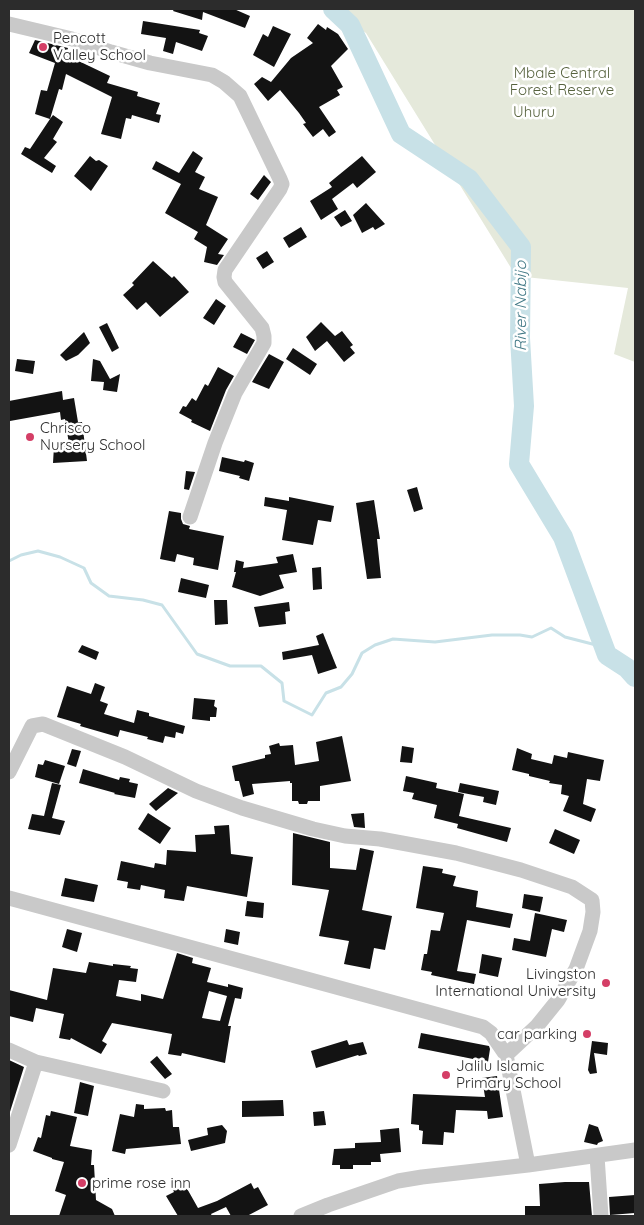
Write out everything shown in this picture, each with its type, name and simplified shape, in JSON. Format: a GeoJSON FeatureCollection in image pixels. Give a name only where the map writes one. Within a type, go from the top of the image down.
{"type":"FeatureCollection","features":[{"type":"Feature","properties":{"kind":"street"},"geometry":{"type":"LineString","coordinates":[[9,24],[72,39],[150,63],[212,75],[224,82],[240,96],[282,184],[225,270],[225,282],[262,328],[264,343],[235,393],[215,443],[190,517]]}},
{"type":"Feature","properties":{"kind":"street"},"geometry":{"type":"LineString","coordinates":[[9,772],[32,726],[43,724],[125,757],[196,791],[242,808],[314,829],[456,853],[521,870],[572,887],[592,900],[594,912],[590,931],[576,969],[558,1000],[537,1026],[506,1055]]}},
{"type":"Feature","properties":{"kind":"street"},"geometry":{"type":"LineString","coordinates":[[9,898],[482,1027],[491,1034],[506,1055],[528,1165]]}},
{"type":"Feature","properties":{"kind":"street"},"geometry":{"type":"LineString","coordinates":[[9,1050],[36,1062],[163,1091]]}},
{"type":"Feature","properties":{"kind":"street"},"geometry":{"type":"LineString","coordinates":[[9,1145],[36,1062]]}},
{"type":"Feature","properties":{"kind":"street"},"geometry":{"type":"LineString","coordinates":[[301,1216],[330,1210],[406,1180],[635,1150]]}},
{"type":"Feature","properties":{"kind":"street"},"geometry":{"type":"LineString","coordinates":[[597,1156],[601,1216]]}},
{"type":"Feature","properties":{"kind":"green space","name":"Uhuru"},"geometry":{"type":"Polygon","coordinates":[[[331,9],[635,9],[635,362],[614,354],[628,288],[516,276],[366,33],[331,9]]]}},
{"type":"Feature","properties":{"kind":"building"},"geometry":{"type":"Polygon","coordinates":[[[174,9],[234,9],[250,16],[245,28],[203,12],[202,20],[173,11],[174,9]]]}},
{"type":"Feature","properties":{"kind":"building"},"geometry":{"type":"Polygon","coordinates":[[[143,21],[200,30],[199,33],[208,36],[202,51],[176,42],[173,54],[163,51],[166,38],[141,34],[143,21]]]}},
{"type":"Feature","properties":{"kind":"building"},"geometry":{"type":"Polygon","coordinates":[[[318,24],[326,30],[327,27],[338,34],[348,49],[331,66],[343,87],[337,90],[340,95],[319,107],[336,132],[329,137],[323,129],[313,137],[303,124],[306,123],[299,113],[280,90],[268,101],[254,84],[262,77],[271,82],[291,58],[313,43],[307,38],[318,24]]]}},
{"type":"Feature","properties":{"kind":"building"},"geometry":{"type":"Polygon","coordinates":[[[273,26],[291,34],[274,67],[253,55],[263,34],[268,37],[273,26]]]}},
{"type":"Feature","properties":{"kind":"building"},"geometry":{"type":"Polygon","coordinates":[[[35,40],[68,48],[66,55],[110,76],[107,83],[138,92],[137,96],[160,103],[156,114],[161,115],[159,123],[132,115],[131,119],[126,118],[121,139],[101,134],[112,97],[66,74],[62,90],[59,89],[50,119],[35,114],[41,90],[47,91],[55,63],[29,53],[35,40]]]}},
{"type":"Feature","properties":{"kind":"building"},"geometry":{"type":"Polygon","coordinates":[[[53,115],[63,122],[53,139],[57,142],[44,158],[56,166],[52,173],[21,154],[25,147],[30,149],[53,115]]]}},
{"type":"Feature","properties":{"kind":"building"},"geometry":{"type":"Polygon","coordinates":[[[193,151],[203,158],[195,172],[205,177],[199,189],[218,197],[206,225],[228,239],[218,254],[224,255],[217,265],[204,262],[207,247],[194,239],[198,232],[165,213],[181,184],[152,169],[156,161],[179,173],[193,151]]]}},
{"type":"Feature","properties":{"kind":"building"},"geometry":{"type":"Polygon","coordinates":[[[90,156],[108,166],[91,191],[74,176],[90,156]]]}},
{"type":"Feature","properties":{"kind":"building"},"geometry":{"type":"Polygon","coordinates":[[[362,156],[376,172],[357,188],[353,183],[332,199],[338,209],[321,220],[310,201],[332,187],[329,183],[362,156]]]}},
{"type":"Feature","properties":{"kind":"building"},"geometry":{"type":"Polygon","coordinates":[[[264,175],[271,182],[258,200],[250,194],[264,175]]]}},
{"type":"Feature","properties":{"kind":"building"},"geometry":{"type":"Polygon","coordinates":[[[366,203],[385,224],[375,230],[373,227],[362,233],[353,215],[366,203]]]}},
{"type":"Feature","properties":{"kind":"building"},"geometry":{"type":"Polygon","coordinates":[[[345,210],[352,221],[341,227],[334,217],[345,210]]]}},
{"type":"Feature","properties":{"kind":"building"},"geometry":{"type":"Polygon","coordinates":[[[301,227],[307,237],[289,248],[283,238],[301,227]]]}},
{"type":"Feature","properties":{"kind":"building"},"geometry":{"type":"Polygon","coordinates":[[[267,251],[274,262],[263,269],[256,258],[267,251]]]}},
{"type":"Feature","properties":{"kind":"building"},"geometry":{"type":"Polygon","coordinates":[[[153,261],[172,278],[174,276],[189,292],[160,317],[146,302],[137,310],[123,295],[134,285],[132,283],[153,261]]]}},
{"type":"Feature","properties":{"kind":"building"},"geometry":{"type":"Polygon","coordinates":[[[216,299],[226,306],[214,325],[203,318],[216,299]]]}},
{"type":"Feature","properties":{"kind":"building"},"geometry":{"type":"Polygon","coordinates":[[[321,322],[335,336],[342,331],[353,345],[350,347],[355,353],[344,362],[327,341],[315,351],[306,337],[321,322]]]}},
{"type":"Feature","properties":{"kind":"building"},"geometry":{"type":"Polygon","coordinates":[[[107,323],[119,348],[112,352],[99,327],[107,323]]]}},
{"type":"Feature","properties":{"kind":"building"},"geometry":{"type":"Polygon","coordinates":[[[84,332],[90,343],[78,355],[66,361],[60,355],[84,332]]]}},
{"type":"Feature","properties":{"kind":"building"},"geometry":{"type":"Polygon","coordinates":[[[241,333],[255,340],[247,354],[233,347],[241,333]]]}},
{"type":"Feature","properties":{"kind":"building"},"geometry":{"type":"Polygon","coordinates":[[[293,348],[317,364],[310,375],[286,359],[293,348]]]}},
{"type":"Feature","properties":{"kind":"building"},"geometry":{"type":"Polygon","coordinates":[[[269,354],[284,362],[269,389],[252,382],[269,354]]]}},
{"type":"Feature","properties":{"kind":"building"},"geometry":{"type":"Polygon","coordinates":[[[17,359],[35,361],[33,374],[15,371],[17,359]]]}},
{"type":"Feature","properties":{"kind":"building"},"geometry":{"type":"Polygon","coordinates":[[[93,359],[100,361],[110,379],[120,374],[117,392],[103,390],[104,382],[91,381],[93,359]]]}},
{"type":"Feature","properties":{"kind":"building"},"geometry":{"type":"Polygon","coordinates":[[[218,367],[234,376],[226,390],[210,431],[191,422],[192,420],[179,413],[183,406],[186,407],[192,398],[196,401],[205,384],[208,386],[218,367]]]}},
{"type":"Feature","properties":{"kind":"building"},"geometry":{"type":"Polygon","coordinates":[[[62,391],[63,400],[74,398],[78,422],[82,422],[87,461],[53,463],[54,446],[69,444],[65,419],[61,420],[60,412],[10,421],[9,401],[62,391]]]}},
{"type":"Feature","properties":{"kind":"building"},"geometry":{"type":"Polygon","coordinates":[[[222,457],[254,463],[249,481],[239,478],[240,476],[219,471],[222,457]]]}},
{"type":"Feature","properties":{"kind":"building"},"geometry":{"type":"Polygon","coordinates":[[[186,471],[195,472],[189,490],[184,489],[186,471]]]}},
{"type":"Feature","properties":{"kind":"building"},"geometry":{"type":"Polygon","coordinates":[[[417,487],[423,509],[414,512],[407,490],[417,487]]]}},
{"type":"Feature","properties":{"kind":"building"},"geometry":{"type":"Polygon","coordinates":[[[265,497],[289,501],[289,497],[334,506],[331,522],[318,520],[313,545],[282,540],[287,510],[264,506],[265,497]]]}},
{"type":"Feature","properties":{"kind":"building"},"geometry":{"type":"Polygon","coordinates":[[[374,500],[380,539],[377,539],[381,578],[367,579],[356,503],[374,500]]]}},
{"type":"Feature","properties":{"kind":"building"},"geometry":{"type":"Polygon","coordinates":[[[169,511],[181,513],[183,524],[190,526],[189,529],[224,536],[218,570],[193,565],[194,558],[177,554],[175,562],[160,559],[169,511]]]}},
{"type":"Feature","properties":{"kind":"building"},"geometry":{"type":"Polygon","coordinates":[[[293,554],[297,572],[279,575],[284,588],[260,596],[232,587],[236,572],[234,572],[236,560],[244,562],[243,568],[278,563],[276,557],[293,554]]]}},
{"type":"Feature","properties":{"kind":"building"},"geometry":{"type":"Polygon","coordinates":[[[321,567],[322,589],[313,590],[312,568],[321,567]]]}},
{"type":"Feature","properties":{"kind":"building"},"geometry":{"type":"Polygon","coordinates":[[[181,578],[209,585],[206,598],[178,592],[181,578]]]}},
{"type":"Feature","properties":{"kind":"building"},"geometry":{"type":"Polygon","coordinates":[[[214,600],[227,600],[228,624],[215,625],[214,600]]]}},
{"type":"Feature","properties":{"kind":"building"},"geometry":{"type":"Polygon","coordinates":[[[289,602],[290,611],[285,612],[286,624],[259,627],[254,607],[289,602]]]}},
{"type":"Feature","properties":{"kind":"building"},"geometry":{"type":"Polygon","coordinates":[[[323,633],[337,668],[318,674],[312,655],[283,660],[282,652],[319,645],[316,636],[323,633]]]}},
{"type":"Feature","properties":{"kind":"building"},"geometry":{"type":"Polygon","coordinates":[[[82,645],[99,652],[96,660],[78,652],[82,645]]]}},
{"type":"Feature","properties":{"kind":"building"},"geometry":{"type":"Polygon","coordinates":[[[95,683],[105,687],[100,701],[108,704],[104,714],[134,723],[137,710],[149,713],[149,716],[185,726],[183,734],[176,732],[175,738],[165,736],[163,743],[120,730],[118,737],[57,717],[67,686],[91,694],[95,683]]]}},
{"type":"Feature","properties":{"kind":"building"},"geometry":{"type":"Polygon","coordinates":[[[194,698],[215,700],[214,706],[217,708],[216,717],[210,717],[210,721],[192,719],[194,698]]]}},
{"type":"Feature","properties":{"kind":"building"},"geometry":{"type":"Polygon","coordinates":[[[342,736],[351,781],[320,786],[320,801],[308,801],[307,804],[299,804],[298,801],[292,801],[292,783],[290,781],[252,784],[254,794],[243,797],[239,781],[235,781],[232,766],[265,758],[265,755],[271,754],[269,746],[279,743],[280,746],[293,745],[295,765],[319,761],[316,742],[342,736]]]}},
{"type":"Feature","properties":{"kind":"building"},"geometry":{"type":"Polygon","coordinates":[[[402,746],[414,748],[412,763],[400,762],[402,746]]]}},
{"type":"Feature","properties":{"kind":"building"},"geometry":{"type":"Polygon","coordinates":[[[517,748],[532,754],[531,759],[552,764],[554,755],[567,758],[568,752],[604,760],[600,781],[587,779],[583,804],[596,809],[591,822],[563,811],[569,796],[561,794],[562,785],[549,783],[550,781],[512,770],[517,748]]]}},
{"type":"Feature","properties":{"kind":"building"},"geometry":{"type":"Polygon","coordinates":[[[72,749],[81,751],[76,767],[67,764],[72,749]]]}},
{"type":"Feature","properties":{"kind":"building"},"geometry":{"type":"Polygon","coordinates":[[[45,760],[65,766],[59,784],[35,777],[38,764],[43,765],[45,760]]]}},
{"type":"Feature","properties":{"kind":"building"},"geometry":{"type":"Polygon","coordinates":[[[83,769],[119,780],[120,777],[130,779],[129,782],[138,784],[135,798],[114,794],[79,783],[83,769]]]}},
{"type":"Feature","properties":{"kind":"building"},"geometry":{"type":"Polygon","coordinates":[[[406,776],[437,783],[436,788],[464,794],[459,816],[511,828],[507,842],[457,828],[458,824],[434,818],[437,805],[412,799],[414,793],[403,791],[406,776]]]}},
{"type":"Feature","properties":{"kind":"building"},"geometry":{"type":"Polygon","coordinates":[[[52,783],[61,785],[52,818],[65,821],[60,835],[28,829],[32,814],[44,816],[52,783]]]}},
{"type":"Feature","properties":{"kind":"building"},"geometry":{"type":"Polygon","coordinates":[[[460,783],[499,791],[496,805],[483,802],[484,797],[458,792],[460,783]]]}},
{"type":"Feature","properties":{"kind":"building"},"geometry":{"type":"Polygon","coordinates":[[[168,788],[178,793],[156,811],[149,804],[168,788]]]}},
{"type":"Feature","properties":{"kind":"building"},"geometry":{"type":"Polygon","coordinates":[[[148,813],[171,828],[160,844],[138,829],[148,813]]]}},
{"type":"Feature","properties":{"kind":"building"},"geometry":{"type":"Polygon","coordinates":[[[364,813],[365,828],[354,827],[351,814],[364,813]]]}},
{"type":"Feature","properties":{"kind":"building"},"geometry":{"type":"Polygon","coordinates":[[[229,825],[231,854],[253,857],[247,897],[187,886],[184,901],[164,898],[165,890],[141,885],[140,890],[127,888],[128,882],[117,880],[121,861],[154,868],[155,863],[166,865],[167,850],[196,852],[195,835],[215,834],[214,826],[229,825]]]}},
{"type":"Feature","properties":{"kind":"building"},"geometry":{"type":"Polygon","coordinates":[[[555,829],[580,840],[574,854],[549,843],[555,829]]]}},
{"type":"Feature","properties":{"kind":"building"},"geometry":{"type":"Polygon","coordinates":[[[293,833],[330,842],[330,868],[356,870],[360,848],[374,851],[362,910],[392,916],[385,950],[374,948],[370,969],[344,964],[349,941],[319,936],[329,890],[292,885],[293,833]]]}},
{"type":"Feature","properties":{"kind":"building"},"geometry":{"type":"Polygon","coordinates":[[[423,866],[443,869],[442,873],[456,876],[453,886],[478,891],[476,907],[513,914],[510,928],[467,920],[457,971],[476,974],[474,984],[431,975],[432,972],[421,970],[424,954],[427,954],[431,930],[440,931],[444,913],[416,908],[423,866]]]}},
{"type":"Feature","properties":{"kind":"building"},"geometry":{"type":"Polygon","coordinates":[[[65,878],[98,885],[94,902],[61,896],[65,878]]]}},
{"type":"Feature","properties":{"kind":"building"},"geometry":{"type":"Polygon","coordinates":[[[524,894],[543,897],[540,912],[522,908],[524,894]]]}},
{"type":"Feature","properties":{"kind":"building"},"geometry":{"type":"Polygon","coordinates":[[[247,901],[264,903],[263,918],[245,916],[247,901]]]}},
{"type":"Feature","properties":{"kind":"building"},"geometry":{"type":"Polygon","coordinates":[[[535,913],[567,920],[564,932],[552,929],[546,957],[512,950],[514,938],[530,941],[535,913]]]}},
{"type":"Feature","properties":{"kind":"building"},"geometry":{"type":"Polygon","coordinates":[[[67,929],[82,933],[77,952],[62,947],[67,929]]]}},
{"type":"Feature","properties":{"kind":"building"},"geometry":{"type":"Polygon","coordinates":[[[226,929],[240,932],[238,945],[224,942],[226,929]]]}},
{"type":"Feature","properties":{"kind":"building"},"geometry":{"type":"Polygon","coordinates":[[[177,953],[193,958],[192,963],[211,968],[207,982],[243,988],[241,999],[235,998],[228,1026],[231,1026],[225,1063],[182,1053],[181,1056],[168,1054],[172,1034],[112,1023],[102,1041],[107,1044],[101,1054],[71,1038],[70,1040],[59,1038],[64,1014],[36,1008],[33,1022],[9,1016],[9,990],[47,1000],[53,968],[86,973],[89,962],[113,966],[113,964],[131,966],[130,968],[138,969],[136,982],[119,980],[116,996],[141,1001],[141,994],[163,999],[177,953]],[[209,991],[202,1018],[220,1021],[227,996],[209,991]]]}},
{"type":"Feature","properties":{"kind":"building"},"geometry":{"type":"Polygon","coordinates":[[[482,954],[502,958],[498,977],[479,973],[482,954]]]}},
{"type":"Feature","properties":{"kind":"building"},"geometry":{"type":"Polygon","coordinates":[[[421,1033],[489,1046],[488,1062],[418,1048],[421,1033]]]}},
{"type":"Feature","properties":{"kind":"building"},"geometry":{"type":"Polygon","coordinates":[[[347,1040],[349,1045],[363,1042],[367,1054],[316,1068],[311,1051],[347,1040]]]}},
{"type":"Feature","properties":{"kind":"building"},"geometry":{"type":"Polygon","coordinates":[[[592,1041],[608,1043],[607,1055],[594,1053],[597,1073],[590,1074],[588,1070],[592,1041]]]}},
{"type":"Feature","properties":{"kind":"building"},"geometry":{"type":"Polygon","coordinates":[[[157,1056],[172,1074],[165,1079],[150,1062],[157,1056]]]}},
{"type":"Feature","properties":{"kind":"building"},"geometry":{"type":"Polygon","coordinates":[[[9,1060],[24,1067],[9,1115],[9,1060]]]}},
{"type":"Feature","properties":{"kind":"building"},"geometry":{"type":"Polygon","coordinates":[[[497,1076],[503,1117],[488,1119],[487,1111],[456,1110],[454,1133],[444,1132],[443,1145],[422,1144],[423,1131],[419,1130],[419,1125],[411,1124],[413,1094],[485,1097],[482,1078],[497,1076]]]}},
{"type":"Feature","properties":{"kind":"building"},"geometry":{"type":"Polygon","coordinates":[[[80,1082],[94,1086],[88,1116],[74,1113],[80,1082]]]}},
{"type":"Feature","properties":{"kind":"building"},"geometry":{"type":"Polygon","coordinates":[[[283,1100],[284,1116],[242,1117],[242,1101],[283,1100]]]}},
{"type":"Feature","properties":{"kind":"building"},"geometry":{"type":"Polygon","coordinates":[[[136,1104],[144,1105],[144,1109],[165,1108],[166,1111],[172,1110],[173,1127],[179,1127],[181,1144],[126,1149],[125,1154],[112,1151],[120,1114],[134,1117],[136,1104]]]}},
{"type":"Feature","properties":{"kind":"building"},"geometry":{"type":"Polygon","coordinates":[[[51,1111],[77,1117],[70,1146],[92,1150],[91,1165],[94,1165],[96,1200],[112,1209],[115,1216],[59,1216],[66,1195],[55,1191],[64,1162],[33,1151],[38,1137],[41,1138],[46,1115],[50,1116],[51,1111]]]}},
{"type":"Feature","properties":{"kind":"building"},"geometry":{"type":"Polygon","coordinates":[[[324,1111],[326,1125],[314,1126],[313,1112],[324,1111]]]}},
{"type":"Feature","properties":{"kind":"building"},"geometry":{"type":"Polygon","coordinates":[[[589,1124],[598,1127],[603,1141],[597,1145],[584,1142],[589,1124]]]}},
{"type":"Feature","properties":{"kind":"building"},"geometry":{"type":"Polygon","coordinates":[[[222,1125],[227,1131],[225,1143],[191,1151],[188,1140],[208,1135],[207,1128],[222,1125]]]}},
{"type":"Feature","properties":{"kind":"building"},"geometry":{"type":"Polygon","coordinates":[[[399,1128],[401,1152],[380,1154],[381,1162],[371,1162],[371,1165],[353,1165],[353,1169],[340,1169],[340,1165],[332,1165],[334,1149],[355,1148],[355,1143],[381,1142],[380,1130],[399,1128]]]}},
{"type":"Feature","properties":{"kind":"building"},"geometry":{"type":"Polygon","coordinates":[[[589,1182],[592,1216],[525,1216],[525,1206],[540,1206],[539,1184],[589,1182]]]}},
{"type":"Feature","properties":{"kind":"building"},"geometry":{"type":"Polygon","coordinates":[[[251,1183],[254,1189],[258,1187],[268,1205],[247,1216],[231,1216],[226,1207],[211,1214],[212,1216],[178,1216],[166,1196],[174,1192],[172,1188],[180,1184],[182,1187],[185,1185],[198,1208],[217,1201],[251,1183]]]}},
{"type":"Feature","properties":{"kind":"building"},"geometry":{"type":"Polygon","coordinates":[[[635,1195],[635,1213],[610,1215],[609,1197],[635,1195]]]}},
{"type":"Feature","properties":{"kind":"waterway","name":"River Nabijo"},"geometry":{"type":"LineString","coordinates":[[333,9],[350,25],[401,134],[469,179],[521,247],[520,338],[524,406],[519,464],[563,537],[607,655],[627,668],[635,677]]}},
{"type":"Feature","properties":{"kind":"waterway"},"geometry":{"type":"LineString","coordinates":[[9,561],[21,555],[38,551],[60,557],[84,568],[91,583],[109,596],[143,600],[162,605],[197,654],[230,666],[261,666],[282,683],[284,701],[312,715],[326,693],[341,687],[352,674],[362,653],[375,645],[393,639],[435,642],[492,635],[532,637],[551,628],[565,637],[604,647]]}},
{"type":"Feature","properties":{"kind":"place","name":"Pencott Valley School"},"geometry":{"type":"Point","coordinates":[43,47]}},
{"type":"Feature","properties":{"kind":"place","name":"Chrisco Nursery School"},"geometry":{"type":"Point","coordinates":[30,437]}},
{"type":"Feature","properties":{"kind":"place","name":"Livingston International University"},"geometry":{"type":"Point","coordinates":[606,983]}},
{"type":"Feature","properties":{"kind":"place","name":"car parking"},"geometry":{"type":"Point","coordinates":[587,1034]}},
{"type":"Feature","properties":{"kind":"place","name":"Jalilu Islamic Primary School"},"geometry":{"type":"Point","coordinates":[446,1075]}},
{"type":"Feature","properties":{"kind":"place","name":"prime rose inn"},"geometry":{"type":"Point","coordinates":[82,1183]}},
{"type":"Feature","properties":{"kind":"park label","name":"Mbale Central Forest Reserve"},"geometry":{"type":"Point","coordinates":[562,82]}}]}
